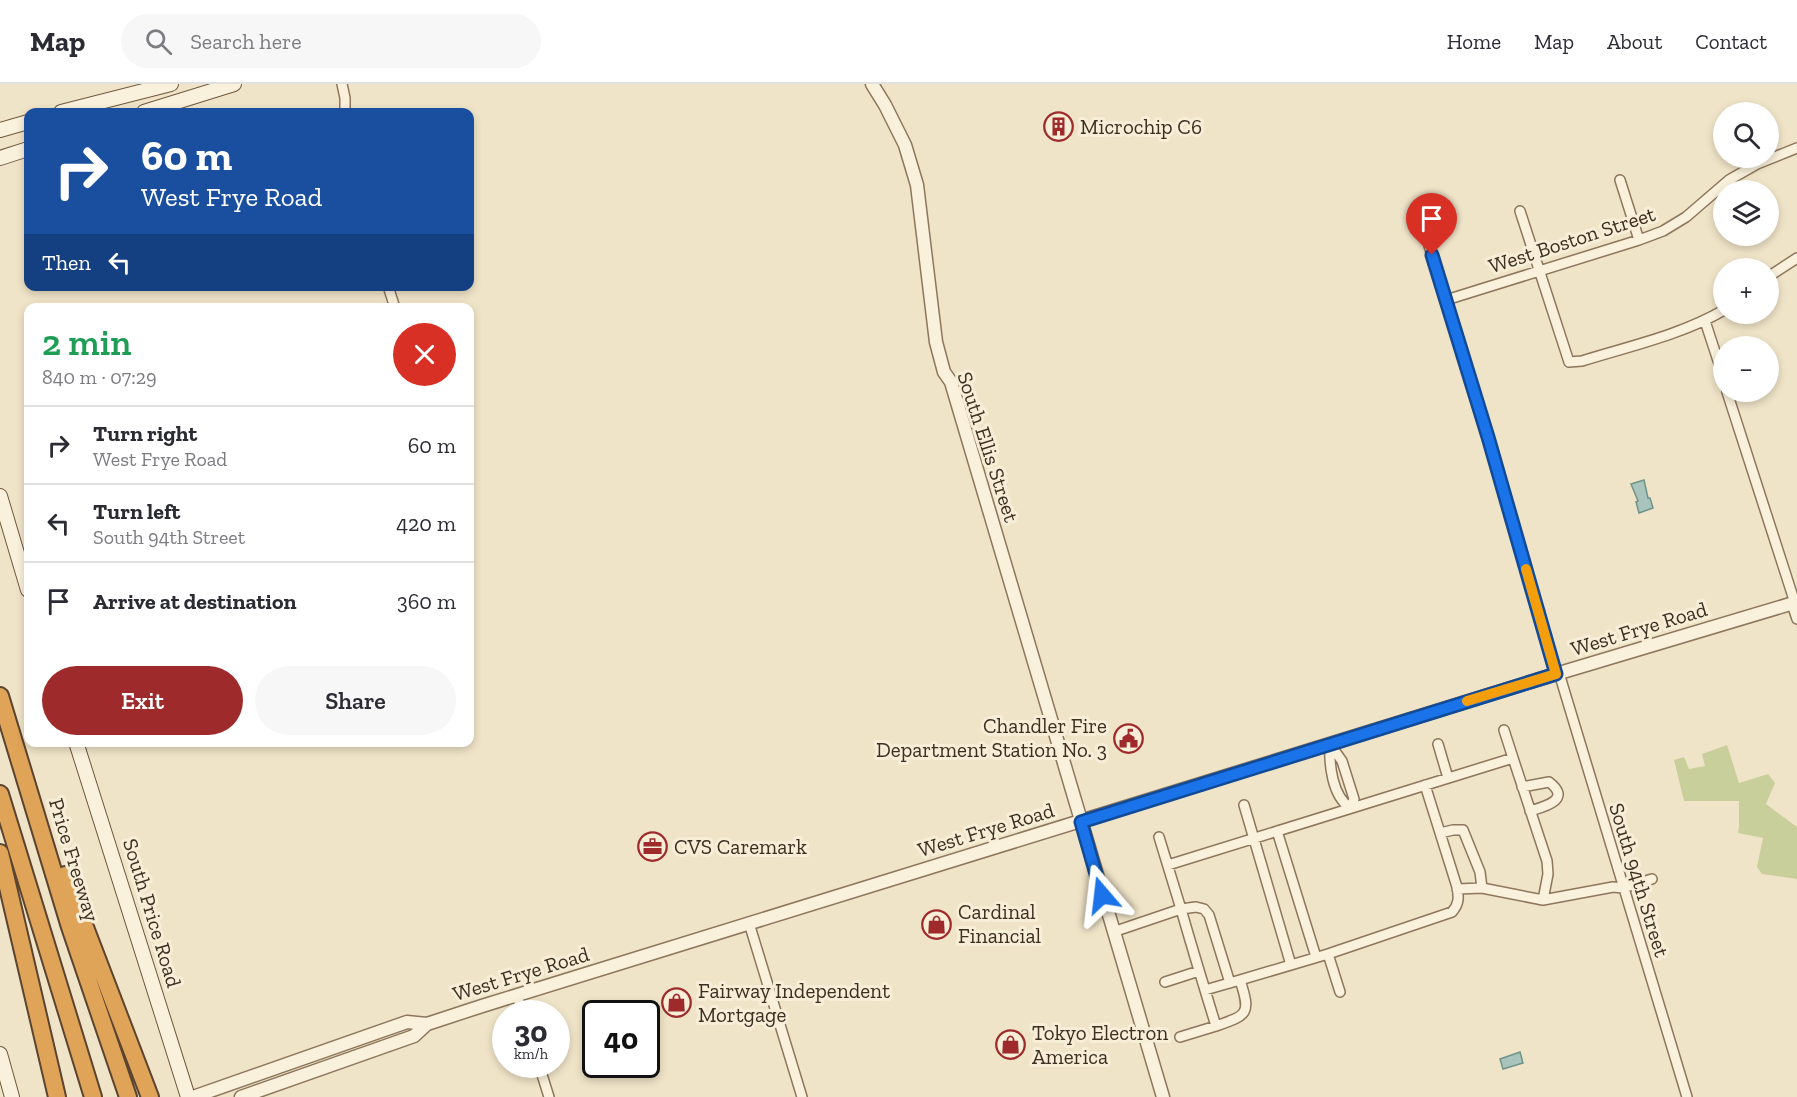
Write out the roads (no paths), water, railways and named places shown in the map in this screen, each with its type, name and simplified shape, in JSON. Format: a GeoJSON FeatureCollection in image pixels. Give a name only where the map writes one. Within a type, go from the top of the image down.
{"type":"FeatureCollection","features":[{"type":"Feature","properties":{"kind":"highway","name":"Price Freeway"},"geometry":{"type":"LineString","coordinates":[[0,696],[70,927],[106,1036]]}},
{"type":"Feature","properties":{"kind":"highway"},"geometry":{"type":"LineString","coordinates":[[8,722],[150,1097]]}},
{"type":"Feature","properties":{"kind":"highway"},"geometry":{"type":"LineString","coordinates":[[0,794],[93,1097]]}},
{"type":"Feature","properties":{"kind":"highway"},"geometry":{"type":"LineString","coordinates":[[0,852],[57,1097]]}},
{"type":"Feature","properties":{"kind":"highway"},"geometry":{"type":"LineString","coordinates":[[106,1036],[116,1097]]}},
{"type":"Feature","properties":{"kind":"highway"},"geometry":{"type":"LineString","coordinates":[[106,1036],[122,1097]]}},
{"type":"Feature","properties":{"kind":"highway"},"geometry":{"type":"LineString","coordinates":[[106,1036],[128,1097]]}},
{"type":"Feature","properties":{"kind":"highway"},"geometry":{"type":"LineString","coordinates":[[78,1046],[97,1083],[101,1097]]}},
{"type":"Feature","properties":{"kind":"main road"},"geometry":{"type":"LineString","coordinates":[[77,108],[171,84]]}},
{"type":"Feature","properties":{"kind":"main road"},"geometry":{"type":"LineString","coordinates":[[157,108],[234,84]]}},
{"type":"Feature","properties":{"kind":"main road"},"geometry":{"type":"LineString","coordinates":[[0,130],[24,123]]}},
{"type":"Feature","properties":{"kind":"main road"},"geometry":{"type":"LineString","coordinates":[[0,158],[24,150]]}},
{"type":"Feature","properties":{"kind":"main road"},"geometry":{"type":"LineString","coordinates":[[0,496],[24,577]]}},
{"type":"Feature","properties":{"kind":"main road","name":"South Price Road"},"geometry":{"type":"LineString","coordinates":[[78,747],[190,1097]]}},
{"type":"Feature","properties":{"kind":"main road"},"geometry":{"type":"LineString","coordinates":[[0,1054],[12,1097]]}},
{"type":"Feature","properties":{"kind":"street"},"geometry":{"type":"LineString","coordinates":[[342,84],[345,108]]}},
{"type":"Feature","properties":{"kind":"street","name":"South Ellis Street"},"geometry":{"type":"LineString","coordinates":[[872,84],[905,145],[917,185],[936,342],[944,372],[951,382],[1163,1097]]}},
{"type":"Feature","properties":{"kind":"street","name":"West Boston Street"},"geometry":{"type":"LineString","coordinates":[[1446,300],[1663,231],[1686,217],[1729,180],[1757,164],[1797,148]]}},
{"type":"Feature","properties":{"kind":"street"},"geometry":{"type":"LineString","coordinates":[[1620,180],[1639,240]]}},
{"type":"Feature","properties":{"kind":"street","name":"South 94th Street"},"geometry":{"type":"LineString","coordinates":[[1418,210],[1687,1097]]}},
{"type":"Feature","properties":{"kind":"street"},"geometry":{"type":"LineString","coordinates":[[1520,211],[1569,362],[1582,361],[1669,334],[1713,316]]}},
{"type":"Feature","properties":{"kind":"street"},"geometry":{"type":"LineString","coordinates":[[1779,270],[1797,258]]}},
{"type":"Feature","properties":{"kind":"street"},"geometry":{"type":"LineString","coordinates":[[1705,321],[1713,345]]}},
{"type":"Feature","properties":{"kind":"street"},"geometry":{"type":"LineString","coordinates":[[1731,402],[1795,603],[1797,619]]}},
{"type":"Feature","properties":{"kind":"street","name":"West Frye Road"},"geometry":{"type":"LineString","coordinates":[[190,1097],[407,1022],[428,1024],[1558,673],[1795,603]]}},
{"type":"Feature","properties":{"kind":"street"},"geometry":{"type":"LineString","coordinates":[[1504,730],[1547,861],[1548,874],[1543,900]]}},
{"type":"Feature","properties":{"kind":"street"},"geometry":{"type":"LineString","coordinates":[[1330,744],[1329,764],[1342,802],[1350,808]]}},
{"type":"Feature","properties":{"kind":"street"},"geometry":{"type":"LineString","coordinates":[[1438,744],[1448,778]]}},
{"type":"Feature","properties":{"kind":"street"},"geometry":{"type":"LineString","coordinates":[[1168,865],[1513,758]]}},
{"type":"Feature","properties":{"kind":"street"},"geometry":{"type":"LineString","coordinates":[[1522,787],[1549,782],[1557,793],[1557,799],[1553,804],[1530,812]]}},
{"type":"Feature","properties":{"kind":"street"},"geometry":{"type":"LineString","coordinates":[[1205,990],[1328,954],[1452,912],[1459,898],[1425,785]]}},
{"type":"Feature","properties":{"kind":"street"},"geometry":{"type":"LineString","coordinates":[[1244,805],[1292,964]]}},
{"type":"Feature","properties":{"kind":"street"},"geometry":{"type":"LineString","coordinates":[[1440,833],[1458,829],[1465,833],[1480,872],[1482,888]]}},
{"type":"Feature","properties":{"kind":"street"},"geometry":{"type":"LineString","coordinates":[[1277,831],[1316,957]]}},
{"type":"Feature","properties":{"kind":"street"},"geometry":{"type":"LineString","coordinates":[[1159,837],[1216,1026]]}},
{"type":"Feature","properties":{"kind":"street"},"geometry":{"type":"LineString","coordinates":[[1457,889],[1482,888],[1543,900],[1613,887],[1623,888],[1652,879]]}},
{"type":"Feature","properties":{"kind":"street"},"geometry":{"type":"LineString","coordinates":[[1113,932],[1181,909],[1196,907],[1204,909],[1209,915],[1230,983]]}},
{"type":"Feature","properties":{"kind":"street"},"geometry":{"type":"LineString","coordinates":[[749,923],[802,1097]]}},
{"type":"Feature","properties":{"kind":"street"},"geometry":{"type":"LineString","coordinates":[[1328,954],[1340,992]]}},
{"type":"Feature","properties":{"kind":"street"},"geometry":{"type":"LineString","coordinates":[[1165,982],[1199,971]]}},
{"type":"Feature","properties":{"kind":"street"},"geometry":{"type":"LineString","coordinates":[[1180,1037],[1241,1017],[1246,1010],[1240,980]]}},
{"type":"Feature","properties":{"kind":"street"},"geometry":{"type":"LineString","coordinates":[[517,996],[518,1000]]}},
{"type":"Feature","properties":{"kind":"street","name":"West Frye Road"},"geometry":{"type":"LineString","coordinates":[[241,1097],[414,1036],[428,1024]]}},
{"type":"Feature","properties":{"kind":"street"},"geometry":{"type":"LineString","coordinates":[[288,1065],[292,1079]]}},
{"type":"Feature","properties":{"kind":"street"},"geometry":{"type":"LineString","coordinates":[[543,1078],[549,1097]]}},
{"type":"Feature","properties":{"kind":"water"},"geometry":{"type":"Polygon","coordinates":[[[1644,480],[1653,508],[1639,513],[1636,502],[1638,501],[1631,484],[1644,480]]]}},
{"type":"Feature","properties":{"kind":"water"},"geometry":{"type":"Polygon","coordinates":[[[1520,1052],[1523,1063],[1503,1069],[1500,1059],[1520,1052]]]}},
{"type":"Feature","properties":{"kind":"place","name":"Microchip C6"},"geometry":{"type":"Point","coordinates":[1059,127]}},
{"type":"Feature","properties":{"kind":"place","name":"Chandler Fire Department Station No. 3"},"geometry":{"type":"Point","coordinates":[1128,738]}},
{"type":"Feature","properties":{"kind":"place","name":"CVS Caremark"},"geometry":{"type":"Point","coordinates":[653,847]}},
{"type":"Feature","properties":{"kind":"place","name":"Cardinal Financial"},"geometry":{"type":"Point","coordinates":[937,924]}},
{"type":"Feature","properties":{"kind":"place","name":"Fairway Independent Mortgage"},"geometry":{"type":"Point","coordinates":[677,1003]}},
{"type":"Feature","properties":{"kind":"place","name":"Tokyo Electron America"},"geometry":{"type":"Point","coordinates":[1011,1045]}}]}
